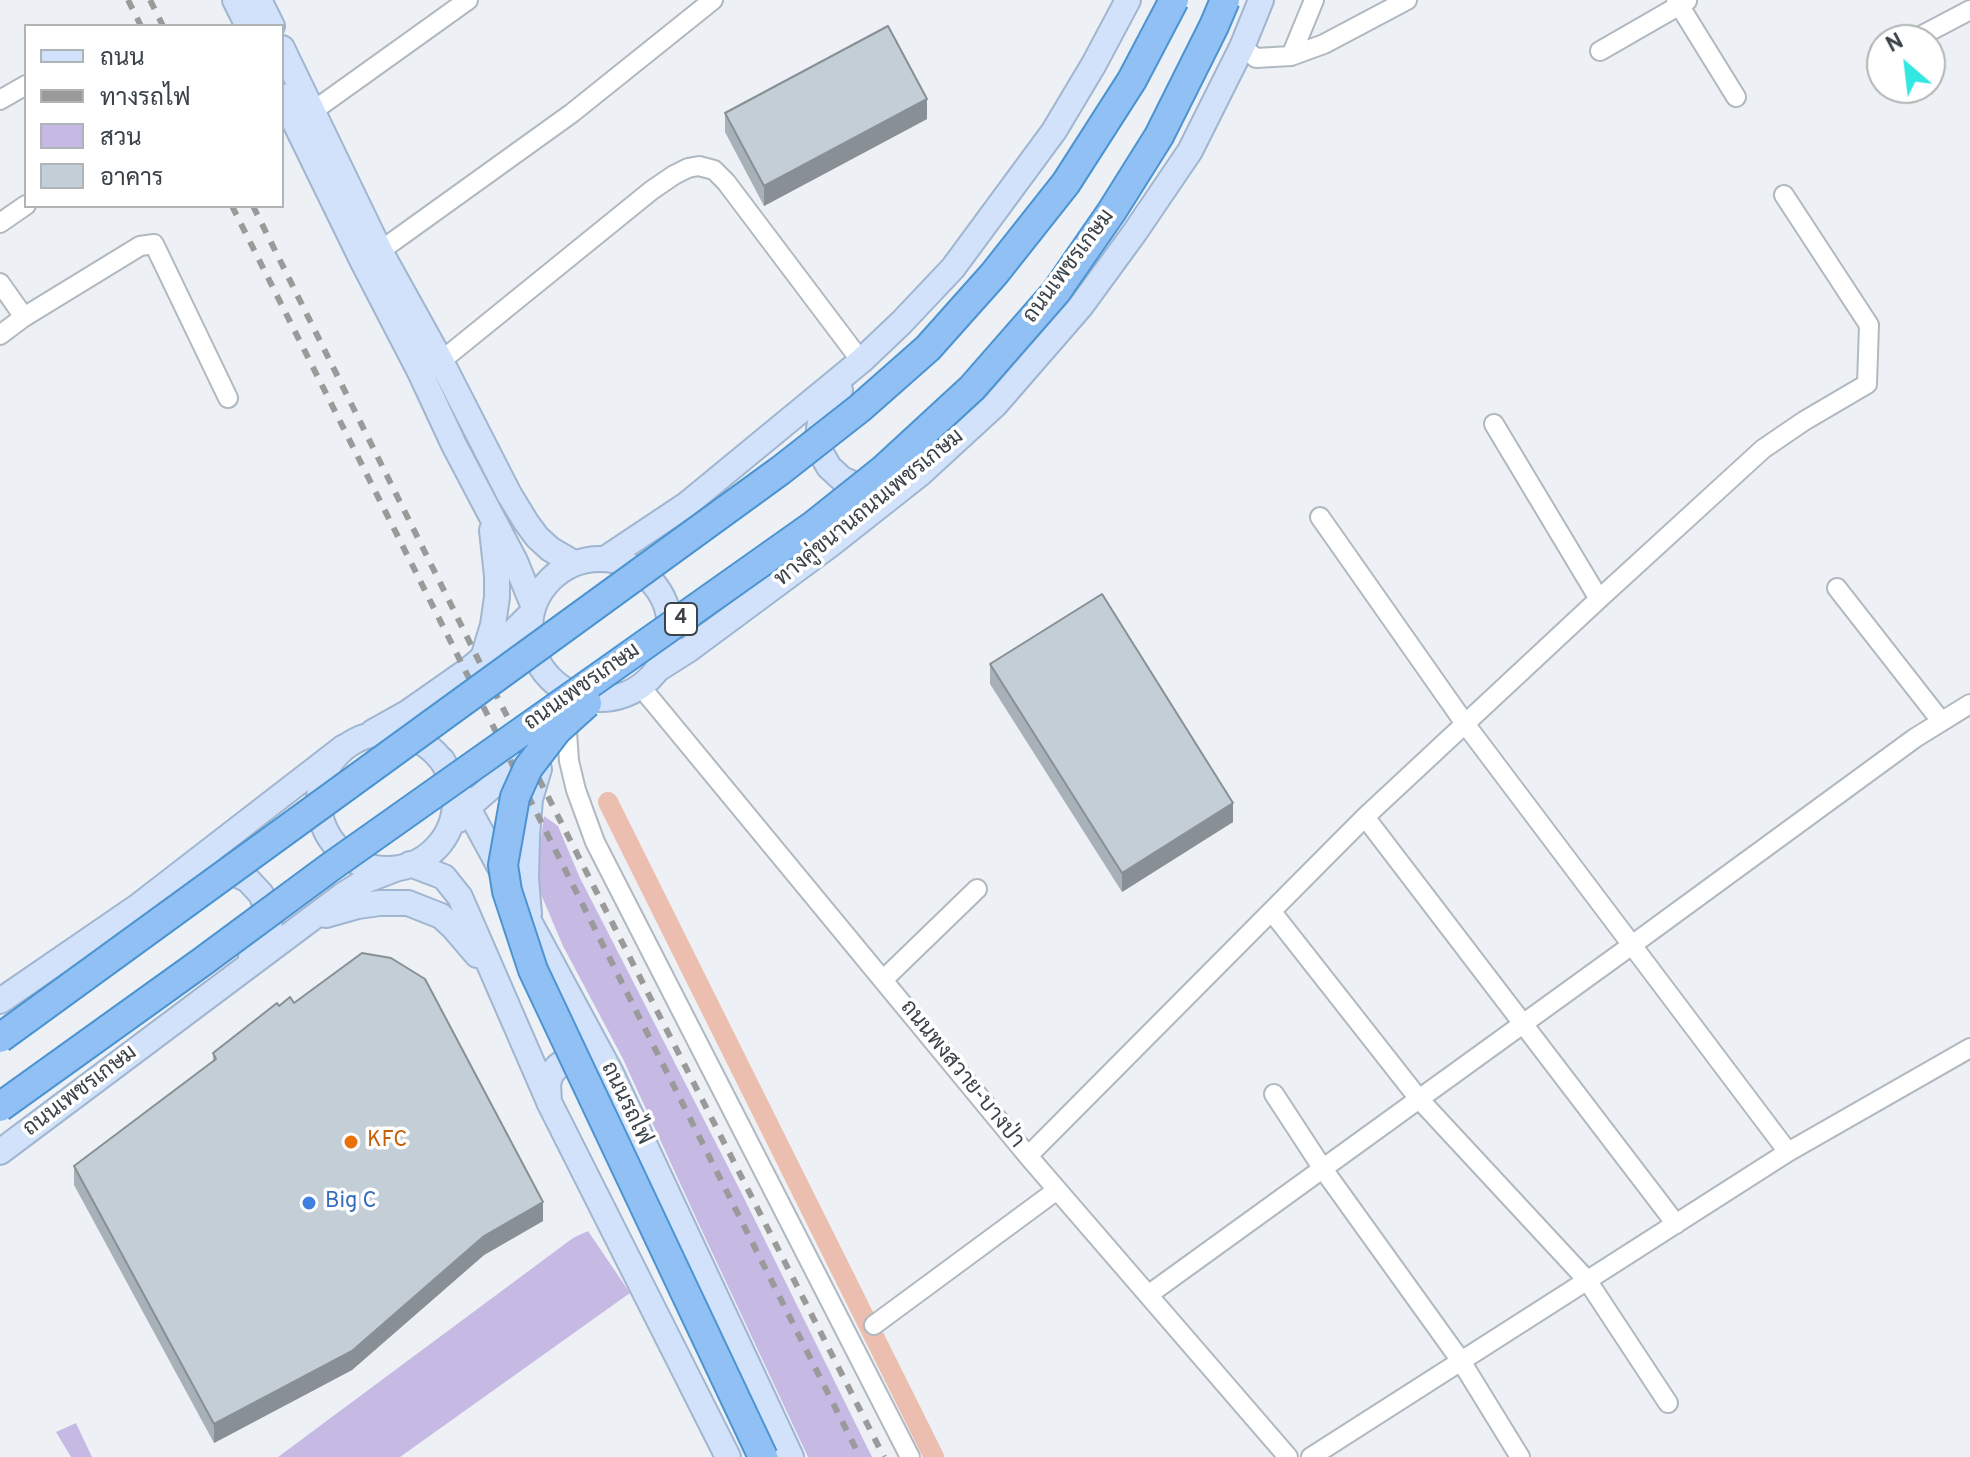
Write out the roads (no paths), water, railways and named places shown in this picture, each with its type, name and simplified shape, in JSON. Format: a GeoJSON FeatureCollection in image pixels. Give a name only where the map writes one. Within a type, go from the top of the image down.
{"type":"FeatureCollection","features":[{"type":"Feature","properties":{"kind":"highway"},"geometry":{"type":"LineString","coordinates":[[0,1038],[781,470],[860,408],[928,348],[994,274],[1066,183],[1132,80],[1174,0]]}},
{"type":"Feature","properties":{"kind":"highway","name":"ถนนเพชรเกษม"},"geometry":{"type":"LineString","coordinates":[[0,1107],[329,868],[814,525],[883,470],[972,388],[1056,292],[1159,136],[1225,0]]}},
{"type":"Feature","properties":{"kind":"highway"},"geometry":{"type":"LineString","coordinates":[[763,1457],[533,970],[507,891],[503,865],[515,797],[528,768],[557,730],[602,689],[814,525]]}},
{"type":"Feature","properties":{"kind":"main road"},"geometry":{"type":"LineString","coordinates":[[235,0],[247,24]]}},
{"type":"Feature","properties":{"kind":"main road"},"geometry":{"type":"LineString","coordinates":[[259,0],[271,24]]}},
{"type":"Feature","properties":{"kind":"main road"},"geometry":{"type":"LineString","coordinates":[[995,405],[893,483],[876,487],[858,486],[842,479],[829,467],[821,453],[818,437],[826,406],[953,268],[1054,131],[1128,0]]}},
{"type":"Feature","properties":{"kind":"main road","name":"ทางคู่ขนานถนนเพชรเกษม"},"geometry":{"type":"LineString","coordinates":[[658,669],[831,544],[921,473],[995,405],[1081,306],[1190,151],[1242,47],[1261,0]]}},
{"type":"Feature","properties":{"kind":"main road"},"geometry":{"type":"LineString","coordinates":[[284,52],[380,251],[509,494],[537,537],[574,563]]}},
{"type":"Feature","properties":{"kind":"main road"},"geometry":{"type":"LineString","coordinates":[[137,907],[354,742],[407,713],[467,671],[508,637],[532,610],[543,588],[557,573],[574,563],[605,559],[629,565],[650,579],[664,598],[670,622],[669,647],[658,669],[631,692],[600,700],[580,697],[560,688],[545,674],[534,656],[529,636],[532,610],[515,561],[284,100]]}},
{"type":"Feature","properties":{"kind":"main road"},"geometry":{"type":"LineString","coordinates":[[605,559],[686,505],[861,361],[901,323]]}},
{"type":"Feature","properties":{"kind":"main road"},"geometry":{"type":"LineString","coordinates":[[483,658],[497,597],[491,517]]}},
{"type":"Feature","properties":{"kind":"main road","name":"ถนนเพชรเกษม"},"geometry":{"type":"LineString","coordinates":[[0,1152],[367,880],[427,855],[467,808],[514,767],[631,692]]}},
{"type":"Feature","properties":{"kind":"main road"},"geometry":{"type":"LineString","coordinates":[[441,841],[452,822],[455,801],[452,779],[442,760],[426,745],[407,735],[385,732],[354,742],[329,764],[320,784],[319,807],[324,828],[336,847],[354,861],[375,868],[404,866],[444,877],[460,897],[550,1104],[728,1457]]}},
{"type":"Feature","properties":{"kind":"main road"},"geometry":{"type":"LineString","coordinates":[[530,923],[526,879],[530,799],[536,774],[560,737]]}},
{"type":"Feature","properties":{"kind":"main road","name":"ถนนรถไฟ"},"geometry":{"type":"LineString","coordinates":[[442,760],[611,1073],[791,1457]]}},
{"type":"Feature","properties":{"kind":"main road"},"geometry":{"type":"LineString","coordinates":[[0,1001],[192,872],[211,869],[230,871],[248,880],[261,894],[268,911],[270,929],[262,946],[215,993]]}},
{"type":"Feature","properties":{"kind":"main road"},"geometry":{"type":"LineString","coordinates":[[312,919],[380,903],[408,903],[423,908],[441,916],[453,927],[499,986]]}},
{"type":"Feature","properties":{"kind":"main road"},"geometry":{"type":"LineString","coordinates":[[550,1104],[547,1094],[551,1074],[566,1060],[576,1057],[596,1059],[611,1073]]}},
{"type":"Feature","properties":{"kind":"street"},"geometry":{"type":"LineString","coordinates":[[313,111],[468,0]]}},
{"type":"Feature","properties":{"kind":"street"},"geometry":{"type":"LineString","coordinates":[[380,251],[572,113],[713,0]]}},
{"type":"Feature","properties":{"kind":"street"},"geometry":{"type":"LineString","coordinates":[[1291,56],[1314,0]]}},
{"type":"Feature","properties":{"kind":"street"},"geometry":{"type":"LineString","coordinates":[[1242,47],[1256,58],[1291,56],[1324,44],[1407,0]]}},
{"type":"Feature","properties":{"kind":"street"},"geometry":{"type":"LineString","coordinates":[[1600,51],[1682,2],[1736,97]]}},
{"type":"Feature","properties":{"kind":"street"},"geometry":{"type":"LineString","coordinates":[[1943,24],[1970,10]]}},
{"type":"Feature","properties":{"kind":"street"},"geometry":{"type":"LineString","coordinates":[[0,100],[24,86]]}},
{"type":"Feature","properties":{"kind":"street"},"geometry":{"type":"LineString","coordinates":[[441,361],[652,190],[688,168],[699,166],[714,170],[726,182],[861,361]]}},
{"type":"Feature","properties":{"kind":"street"},"geometry":{"type":"LineString","coordinates":[[1028,1156],[1365,817],[1599,599],[1763,449],[1867,384],[1869,325],[1784,195]]}},
{"type":"Feature","properties":{"kind":"street"},"geometry":{"type":"LineString","coordinates":[[0,223],[24,206]]}},
{"type":"Feature","properties":{"kind":"street"},"geometry":{"type":"LineString","coordinates":[[0,335],[140,246],[154,244],[228,398]]}},
{"type":"Feature","properties":{"kind":"street"},"geometry":{"type":"LineString","coordinates":[[0,283],[24,317]]}},
{"type":"Feature","properties":{"kind":"street"},"geometry":{"type":"LineString","coordinates":[[1494,424],[1599,599]]}},
{"type":"Feature","properties":{"kind":"street"},"geometry":{"type":"LineString","coordinates":[[1320,517],[1466,725],[1788,1152]]}},
{"type":"Feature","properties":{"kind":"street"},"geometry":{"type":"LineString","coordinates":[[1837,588],[1941,721]]}},
{"type":"Feature","properties":{"kind":"street","name":"ถนนพงสวาย-บางป่า"},"geometry":{"type":"LineString","coordinates":[[631,692],[883,980],[1028,1156],[1288,1457]]}},
{"type":"Feature","properties":{"kind":"street"},"geometry":{"type":"LineString","coordinates":[[1148,1295],[1941,721],[1970,705]]}},
{"type":"Feature","properties":{"kind":"street"},"geometry":{"type":"LineString","coordinates":[[560,737],[595,842],[910,1457]]}},
{"type":"Feature","properties":{"kind":"street"},"geometry":{"type":"LineString","coordinates":[[1365,817],[1676,1224]]}},
{"type":"Feature","properties":{"kind":"street"},"geometry":{"type":"LineString","coordinates":[[883,980],[977,889]]}},
{"type":"Feature","properties":{"kind":"street"},"geometry":{"type":"LineString","coordinates":[[1272,912],[1419,1099],[1587,1280],[1668,1403]]}},
{"type":"Feature","properties":{"kind":"street"},"geometry":{"type":"LineString","coordinates":[[1311,1457],[1788,1152],[1970,1048]]}},
{"type":"Feature","properties":{"kind":"street"},"geometry":{"type":"LineString","coordinates":[[1274,1094],[1323,1169],[1461,1361],[1520,1457]]}},
{"type":"Feature","properties":{"kind":"street"},"geometry":{"type":"LineString","coordinates":[[874,1325],[1057,1190]]}},
{"type":"Feature","properties":{"kind":"waterway"},"geometry":{"type":"LineString","coordinates":[[608,802],[934,1457]]}},
{"type":"Feature","properties":{"kind":"railway"},"geometry":{"type":"LineString","coordinates":[[128,0],[140,24]]}},
{"type":"Feature","properties":{"kind":"railway"},"geometry":{"type":"LineString","coordinates":[[150,0],[162,24]]}},
{"type":"Feature","properties":{"kind":"railway"},"geometry":{"type":"LineString","coordinates":[[233,208],[860,1457]]}},
{"type":"Feature","properties":{"kind":"railway"},"geometry":{"type":"LineString","coordinates":[[254,208],[479,661],[884,1457]]}},
{"type":"Feature","properties":{"kind":"place","name":"KFC"},"geometry":{"type":"Point","coordinates":[351,1142]}},
{"type":"Feature","properties":{"kind":"place","name":"Big C"},"geometry":{"type":"Point","coordinates":[309,1203]}}]}
